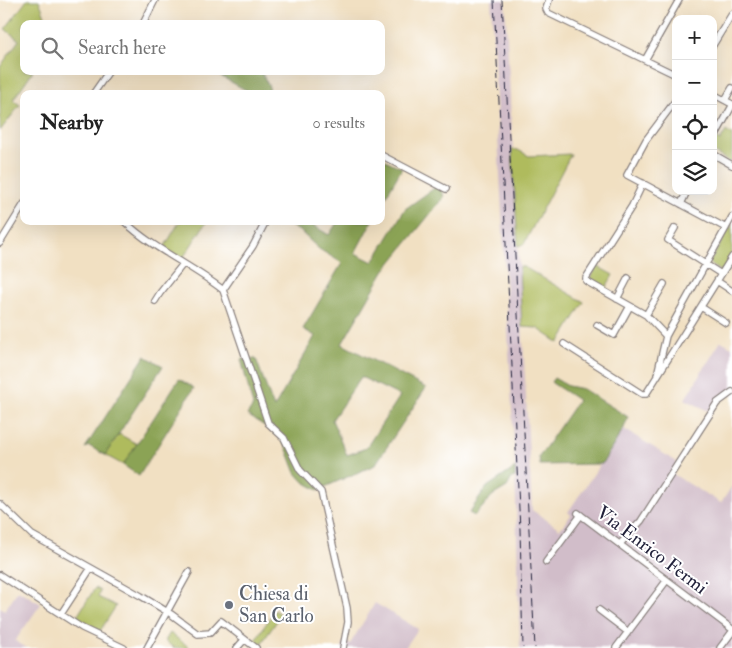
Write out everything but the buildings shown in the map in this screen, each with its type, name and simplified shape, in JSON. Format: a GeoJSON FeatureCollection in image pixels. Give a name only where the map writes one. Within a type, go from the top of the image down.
{"type":"FeatureCollection","features":[{"type":"Feature","properties":{"kind":"street"},"geometry":{"type":"LineString","coordinates":[[145,20],[155,0]]}},
{"type":"Feature","properties":{"kind":"street"},"geometry":{"type":"LineString","coordinates":[[549,0],[546,9],[552,15],[672,73]]}},
{"type":"Feature","properties":{"kind":"street"},"geometry":{"type":"LineString","coordinates":[[645,60],[679,0]]}},
{"type":"Feature","properties":{"kind":"street"},"geometry":{"type":"LineString","coordinates":[[717,38],[732,14]]}},
{"type":"Feature","properties":{"kind":"street"},"geometry":{"type":"LineString","coordinates":[[96,90],[106,75]]}},
{"type":"Feature","properties":{"kind":"street"},"geometry":{"type":"LineString","coordinates":[[725,100],[732,88]]}},
{"type":"Feature","properties":{"kind":"street"},"geometry":{"type":"LineString","coordinates":[[717,96],[732,105],[717,133]]}},
{"type":"Feature","properties":{"kind":"street"},"geometry":{"type":"LineString","coordinates":[[672,105],[646,140],[626,175],[726,228]]}},
{"type":"Feature","properties":{"kind":"street"},"geometry":{"type":"LineString","coordinates":[[717,156],[732,165]]}},
{"type":"Feature","properties":{"kind":"street"},"geometry":{"type":"LineString","coordinates":[[385,158],[446,190]]}},
{"type":"Feature","properties":{"kind":"street"},"geometry":{"type":"LineString","coordinates":[[643,184],[632,206],[586,278],[586,281],[646,315],[666,336]]}},
{"type":"Feature","properties":{"kind":"street"},"geometry":{"type":"LineString","coordinates":[[681,204],[685,195]]}},
{"type":"Feature","properties":{"kind":"street"},"geometry":{"type":"LineString","coordinates":[[0,243],[20,210]]}},
{"type":"Feature","properties":{"kind":"street"},"geometry":{"type":"LineString","coordinates":[[656,380],[666,336],[732,217]]}},
{"type":"Feature","properties":{"kind":"street"},"geometry":{"type":"LineString","coordinates":[[129,225],[149,242],[224,290],[268,423],[284,438],[300,470],[320,490],[322,495],[347,608],[348,622],[343,648]]}},
{"type":"Feature","properties":{"kind":"street"},"geometry":{"type":"LineString","coordinates":[[224,290],[253,246],[264,225]]}},
{"type":"Feature","properties":{"kind":"street"},"geometry":{"type":"LineString","coordinates":[[675,228],[668,240],[721,274]]}},
{"type":"Feature","properties":{"kind":"street"},"geometry":{"type":"LineString","coordinates":[[564,344],[642,394],[646,394],[732,257]]}},
{"type":"Feature","properties":{"kind":"street"},"geometry":{"type":"LineString","coordinates":[[155,301],[183,264]]}},
{"type":"Feature","properties":{"kind":"street"},"geometry":{"type":"LineString","coordinates":[[617,298],[628,278]]}},
{"type":"Feature","properties":{"kind":"street"},"geometry":{"type":"LineString","coordinates":[[717,281],[732,291]]}},
{"type":"Feature","properties":{"kind":"street"},"geometry":{"type":"LineString","coordinates":[[646,315],[664,284]]}},
{"type":"Feature","properties":{"kind":"street"},"geometry":{"type":"LineString","coordinates":[[597,325],[614,334],[630,306]]}},
{"type":"Feature","properties":{"kind":"street"},"geometry":{"type":"LineString","coordinates":[[701,307],[726,324]]}},
{"type":"Feature","properties":{"kind":"street"},"geometry":{"type":"LineString","coordinates":[[620,544],[641,521],[717,403],[732,392]]}},
{"type":"Feature","properties":{"kind":"street"},"geometry":{"type":"LineString","coordinates":[[0,504],[32,535],[167,612],[198,634],[210,632],[220,621],[256,648]]}},
{"type":"Feature","properties":{"kind":"street","name":"Via Enrico Fermi"},"geometry":{"type":"LineString","coordinates":[[546,562],[579,514],[732,631]]}},
{"type":"Feature","properties":{"kind":"street"},"geometry":{"type":"LineString","coordinates":[[61,614],[91,568]]}},
{"type":"Feature","properties":{"kind":"street"},"geometry":{"type":"LineString","coordinates":[[147,648],[189,572]]}},
{"type":"Feature","properties":{"kind":"street"},"geometry":{"type":"LineString","coordinates":[[0,576],[87,631],[124,648]]}},
{"type":"Feature","properties":{"kind":"street"},"geometry":{"type":"LineString","coordinates":[[616,648],[667,580]]}},
{"type":"Feature","properties":{"kind":"street"},"geometry":{"type":"LineString","coordinates":[[599,610],[628,632]]}},
{"type":"Feature","properties":{"kind":"street"},"geometry":{"type":"LineString","coordinates":[[720,648],[732,631]]}},
{"type":"Feature","properties":{"kind":"street"},"geometry":{"type":"LineString","coordinates":[[237,648],[244,640]]}},
{"type":"Feature","properties":{"kind":"shaded area"},"geometry":{"type":"Polygon","coordinates":[[[491,0],[505,0],[532,510],[560,529],[571,515],[568,512],[624,429],[677,462],[671,473],[721,503],[732,486],[732,648],[520,648],[515,468],[491,0]]]}},
{"type":"Feature","properties":{"kind":"shaded area"},"geometry":{"type":"Polygon","coordinates":[[[721,341],[732,347],[732,389],[715,402],[708,411],[685,399],[721,341]]]}},
{"type":"Feature","properties":{"kind":"shaded area"},"geometry":{"type":"Polygon","coordinates":[[[18,590],[41,604],[15,641],[27,648],[0,648],[0,607],[5,610],[18,590]]]}},
{"type":"Feature","properties":{"kind":"shaded area"},"geometry":{"type":"Polygon","coordinates":[[[375,603],[418,629],[405,648],[342,648],[344,641],[350,644],[375,603]]]}},
{"type":"Feature","properties":{"kind":"green space"},"geometry":{"type":"Polygon","coordinates":[[[27,0],[39,0],[46,20],[20,20],[20,75],[30,75],[13,100],[20,105],[0,131],[0,67],[19,40],[5,29],[27,0]]]}},
{"type":"Feature","properties":{"kind":"green space"},"geometry":{"type":"Polygon","coordinates":[[[218,75],[263,75],[269,90],[246,90],[218,75]]]}},
{"type":"Feature","properties":{"kind":"green space"},"geometry":{"type":"Polygon","coordinates":[[[726,131],[732,135],[732,163],[717,154],[717,139],[720,141],[726,131]]]}},
{"type":"Feature","properties":{"kind":"green space"},"geometry":{"type":"Polygon","coordinates":[[[512,149],[529,156],[571,154],[524,244],[518,246],[512,149]]]}},
{"type":"Feature","properties":{"kind":"green space"},"geometry":{"type":"Polygon","coordinates":[[[385,160],[402,168],[385,198],[385,160]]]}},
{"type":"Feature","properties":{"kind":"green space"},"geometry":{"type":"Polygon","coordinates":[[[440,184],[444,197],[384,271],[342,344],[426,388],[375,465],[318,490],[304,482],[296,473],[286,447],[276,433],[247,415],[253,406],[241,359],[256,359],[274,408],[315,336],[303,329],[342,263],[319,249],[301,232],[289,225],[313,225],[329,235],[335,225],[370,225],[355,253],[373,262],[405,209],[440,184]],[[361,377],[332,420],[347,455],[366,448],[400,396],[361,377]]]}},
{"type":"Feature","properties":{"kind":"green space"},"geometry":{"type":"Polygon","coordinates":[[[732,224],[732,255],[722,272],[709,263],[732,224]]]}},
{"type":"Feature","properties":{"kind":"green space"},"geometry":{"type":"Polygon","coordinates":[[[178,225],[204,225],[181,261],[163,249],[178,225]]]}},
{"type":"Feature","properties":{"kind":"green space"},"geometry":{"type":"Polygon","coordinates":[[[597,266],[613,275],[605,289],[589,280],[597,266]]]}},
{"type":"Feature","properties":{"kind":"green space"},"geometry":{"type":"Polygon","coordinates":[[[519,267],[524,267],[584,302],[559,343],[537,328],[522,327],[519,267]]]}},
{"type":"Feature","properties":{"kind":"green space"},"geometry":{"type":"Polygon","coordinates":[[[145,356],[163,366],[105,455],[89,446],[85,448],[145,356]]]}},
{"type":"Feature","properties":{"kind":"green space"},"geometry":{"type":"Polygon","coordinates":[[[554,378],[568,386],[583,389],[628,417],[624,428],[602,464],[540,465],[539,457],[578,400],[552,383],[554,378]]]}},
{"type":"Feature","properties":{"kind":"green space"},"geometry":{"type":"Polygon","coordinates":[[[179,379],[194,388],[139,476],[123,465],[179,379]]]}},
{"type":"Feature","properties":{"kind":"green space"},"geometry":{"type":"Polygon","coordinates":[[[119,434],[137,444],[123,465],[105,455],[119,434]]]}},
{"type":"Feature","properties":{"kind":"green space"},"geometry":{"type":"Polygon","coordinates":[[[515,468],[515,477],[512,478],[507,487],[492,496],[475,516],[469,513],[487,487],[515,468]]]}},
{"type":"Feature","properties":{"kind":"green space"},"geometry":{"type":"Polygon","coordinates":[[[95,588],[100,591],[98,597],[116,606],[100,631],[76,618],[95,588]]]}},
{"type":"Feature","properties":{"kind":"green space"},"geometry":{"type":"Polygon","coordinates":[[[275,610],[281,615],[259,647],[254,642],[275,610]]]}},
{"type":"Feature","properties":{"kind":"green space"},"geometry":{"type":"Polygon","coordinates":[[[170,633],[189,647],[174,648],[165,641],[170,633]]]}},
{"type":"Feature","properties":{"kind":"railway"},"geometry":{"type":"LineString","coordinates":[[494,0],[520,529],[523,648]]}},
{"type":"Feature","properties":{"kind":"railway"},"geometry":{"type":"LineString","coordinates":[[502,0],[535,648]]}},
{"type":"Feature","properties":{"kind":"place","name":"Chiesa di San Carlo"},"geometry":{"type":"Point","coordinates":[229,605]}}]}
